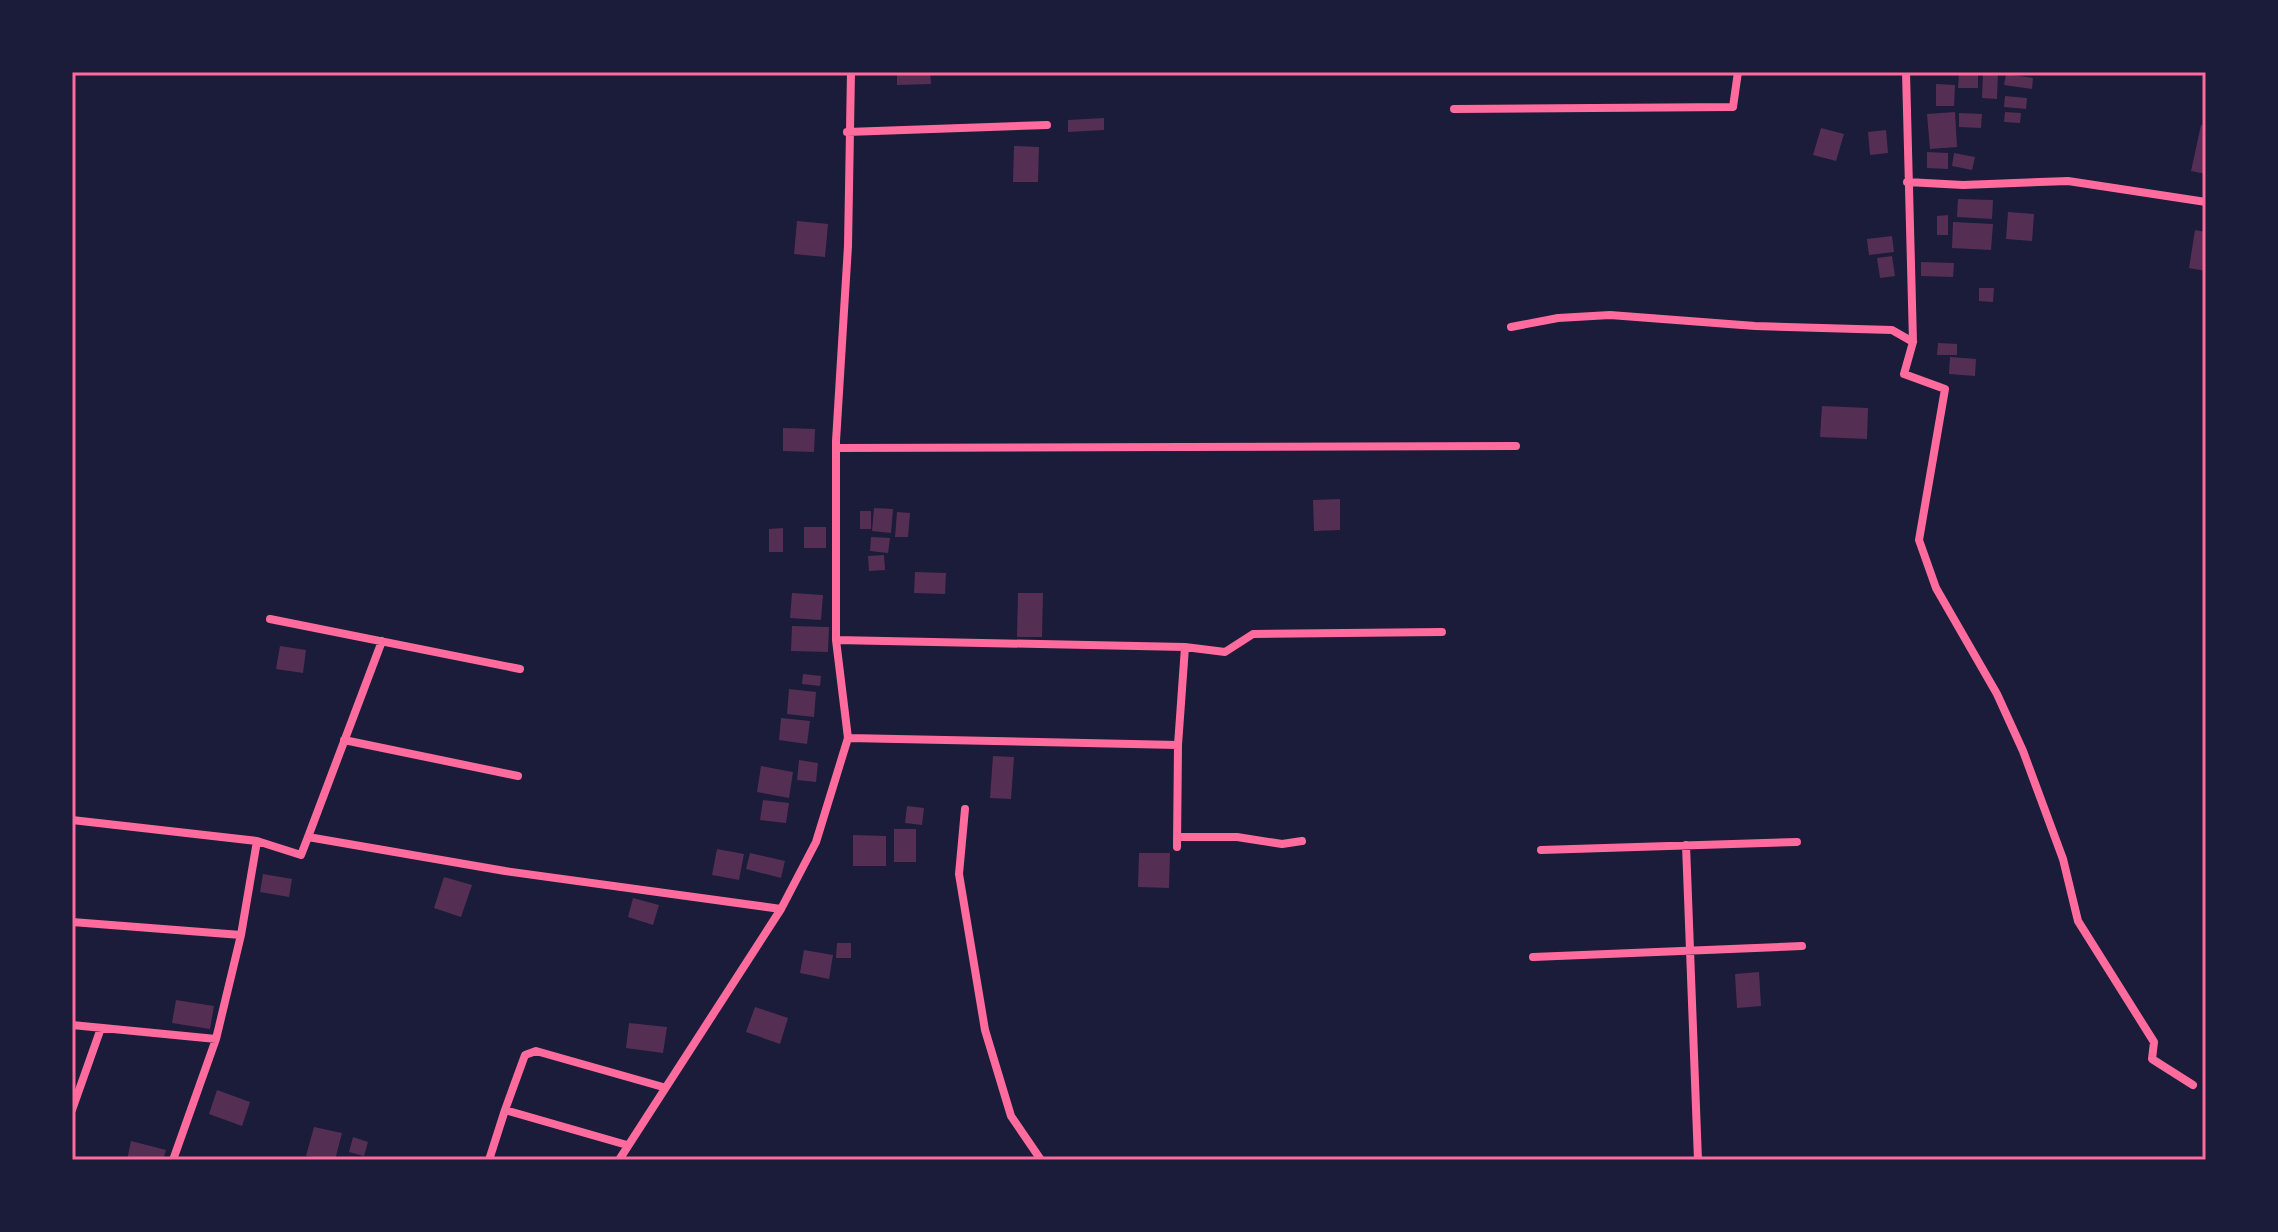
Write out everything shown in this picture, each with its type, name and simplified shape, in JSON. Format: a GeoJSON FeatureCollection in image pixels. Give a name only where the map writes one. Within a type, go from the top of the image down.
{"type":"FeatureCollection","features":[{"type":"Feature","properties":{"kind":"street"},"geometry":{"type":"LineString","coordinates":[[619,1160],[663,1087],[781,909],[816,842],[848,738],[836,640],[836,448],[848,246],[847,132],[851,72]]}},
{"type":"Feature","properties":{"kind":"street"},"geometry":{"type":"LineString","coordinates":[[1454,109],[1733,107],[1738,72]]}},
{"type":"Feature","properties":{"kind":"street"},"geometry":{"type":"LineString","coordinates":[[1905,73],[1913,342],[1904,374],[1945,389],[1919,540],[1936,588],[1997,694],[2023,751],[2063,859],[2078,921],[2154,1042],[2152,1059],[2193,1085]]}},
{"type":"Feature","properties":{"kind":"street"},"geometry":{"type":"LineString","coordinates":[[847,132],[1047,125]]}},
{"type":"Feature","properties":{"kind":"street"},"geometry":{"type":"LineString","coordinates":[[1907,182],[1963,185],[2068,181],[2206,202]]}},
{"type":"Feature","properties":{"kind":"street"},"geometry":{"type":"LineString","coordinates":[[1511,327],[1558,318],[1610,315],[1755,326],[1892,330],[1913,342]]}},
{"type":"Feature","properties":{"kind":"street"},"geometry":{"type":"LineString","coordinates":[[836,448],[1516,446]]}},
{"type":"Feature","properties":{"kind":"street"},"geometry":{"type":"LineString","coordinates":[[270,619],[520,669]]}},
{"type":"Feature","properties":{"kind":"street"},"geometry":{"type":"LineString","coordinates":[[836,640],[1185,647],[1225,652],[1253,634],[1442,632]]}},
{"type":"Feature","properties":{"kind":"street"},"geometry":{"type":"LineString","coordinates":[[72,820],[257,841],[301,855],[382,641]]}},
{"type":"Feature","properties":{"kind":"street"},"geometry":{"type":"LineString","coordinates":[[1185,647],[1178,745],[1177,842],[1237,837],[1282,844],[1302,841]]}},
{"type":"Feature","properties":{"kind":"street"},"geometry":{"type":"LineString","coordinates":[[848,738],[1178,745]]}},
{"type":"Feature","properties":{"kind":"street"},"geometry":{"type":"LineString","coordinates":[[344,740],[518,776]]}},
{"type":"Feature","properties":{"kind":"street"},"geometry":{"type":"LineString","coordinates":[[965,809],[959,874],[985,1030],[1011,1116],[1041,1160]]}},
{"type":"Feature","properties":{"kind":"street"},"geometry":{"type":"LineString","coordinates":[[308,837],[505,871],[781,909]]}},
{"type":"Feature","properties":{"kind":"street"},"geometry":{"type":"LineString","coordinates":[[173,1160],[216,1039],[241,935],[257,841]]}},
{"type":"Feature","properties":{"kind":"street"},"geometry":{"type":"LineString","coordinates":[[1541,850],[1797,842]]}},
{"type":"Feature","properties":{"kind":"street"},"geometry":{"type":"LineString","coordinates":[[1686,845],[1698,1160]]}},
{"type":"Feature","properties":{"kind":"street"},"geometry":{"type":"LineString","coordinates":[[72,922],[241,935]]}},
{"type":"Feature","properties":{"kind":"street"},"geometry":{"type":"LineString","coordinates":[[1533,957],[1802,946]]}},
{"type":"Feature","properties":{"kind":"street"},"geometry":{"type":"LineString","coordinates":[[72,1025],[216,1039]]}},
{"type":"Feature","properties":{"kind":"street"},"geometry":{"type":"LineString","coordinates":[[72,1110],[101,1028]]}},
{"type":"Feature","properties":{"kind":"street"},"geometry":{"type":"LineString","coordinates":[[489,1160],[529,1052],[663,1087]]}},
{"type":"Feature","properties":{"kind":"street"},"geometry":{"type":"LineString","coordinates":[[505,1110],[627,1145]]}},
{"type":"Feature","properties":{"kind":"building"},"geometry":{"type":"Polygon","coordinates":[[[897,72],[930,72],[931,84],[897,85],[897,72]]]}},
{"type":"Feature","properties":{"kind":"building"},"geometry":{"type":"Polygon","coordinates":[[[1959,72],[1978,72],[1978,88],[1958,88],[1959,72]]]}},
{"type":"Feature","properties":{"kind":"building"},"geometry":{"type":"Polygon","coordinates":[[[1983,72],[1998,72],[1997,99],[1982,98],[1983,72]]]}},
{"type":"Feature","properties":{"kind":"building"},"geometry":{"type":"Polygon","coordinates":[[[2006,74],[2033,78],[2032,89],[2004,85],[2006,74]]]}},
{"type":"Feature","properties":{"kind":"building"},"geometry":{"type":"Polygon","coordinates":[[[1936,84],[1955,85],[1954,106],[1936,106],[1936,84]]]}},
{"type":"Feature","properties":{"kind":"building"},"geometry":{"type":"Polygon","coordinates":[[[2005,96],[2027,98],[2026,109],[2004,107],[2005,96]]]}},
{"type":"Feature","properties":{"kind":"building"},"geometry":{"type":"Polygon","coordinates":[[[1955,112],[1957,147],[1930,149],[1927,114],[1955,112]]]}},
{"type":"Feature","properties":{"kind":"building"},"geometry":{"type":"Polygon","coordinates":[[[2005,112],[2021,113],[2020,123],[2004,122],[2005,112]]]}},
{"type":"Feature","properties":{"kind":"building"},"geometry":{"type":"Polygon","coordinates":[[[1959,113],[1982,114],[1981,128],[1959,127],[1959,113]]]}},
{"type":"Feature","properties":{"kind":"building"},"geometry":{"type":"Polygon","coordinates":[[[1104,118],[1104,130],[1068,132],[1068,120],[1104,118]]]}},
{"type":"Feature","properties":{"kind":"building"},"geometry":{"type":"Polygon","coordinates":[[[2201,125],[2206,127],[2206,174],[2191,171],[2201,125]]]}},
{"type":"Feature","properties":{"kind":"building"},"geometry":{"type":"Polygon","coordinates":[[[1821,128],[1844,134],[1836,161],[1813,155],[1821,128]]]}},
{"type":"Feature","properties":{"kind":"building"},"geometry":{"type":"Polygon","coordinates":[[[1886,130],[1888,153],[1870,155],[1868,132],[1886,130]]]}},
{"type":"Feature","properties":{"kind":"building"},"geometry":{"type":"Polygon","coordinates":[[[1014,146],[1039,147],[1038,182],[1013,182],[1014,146]]]}},
{"type":"Feature","properties":{"kind":"building"},"geometry":{"type":"Polygon","coordinates":[[[1927,152],[1948,153],[1948,169],[1927,168],[1927,152]]]}},
{"type":"Feature","properties":{"kind":"building"},"geometry":{"type":"Polygon","coordinates":[[[1954,153],[1975,157],[1972,170],[1952,166],[1954,153]]]}},
{"type":"Feature","properties":{"kind":"building"},"geometry":{"type":"Polygon","coordinates":[[[1958,199],[1993,200],[1992,219],[1957,217],[1958,199]]]}},
{"type":"Feature","properties":{"kind":"building"},"geometry":{"type":"Polygon","coordinates":[[[2008,212],[2034,214],[2032,241],[2006,239],[2008,212]]]}},
{"type":"Feature","properties":{"kind":"building"},"geometry":{"type":"Polygon","coordinates":[[[1948,215],[1948,235],[1937,235],[1937,216],[1948,215]]]}},
{"type":"Feature","properties":{"kind":"building"},"geometry":{"type":"Polygon","coordinates":[[[797,221],[828,224],[825,257],[794,254],[797,221]]]}},
{"type":"Feature","properties":{"kind":"building"},"geometry":{"type":"Polygon","coordinates":[[[1953,222],[1993,224],[1991,250],[1952,248],[1953,222]]]}},
{"type":"Feature","properties":{"kind":"building"},"geometry":{"type":"Polygon","coordinates":[[[2195,230],[2206,232],[2206,271],[2189,268],[2195,230]]]}},
{"type":"Feature","properties":{"kind":"building"},"geometry":{"type":"Polygon","coordinates":[[[1892,236],[1894,252],[1869,255],[1867,239],[1892,236]]]}},
{"type":"Feature","properties":{"kind":"building"},"geometry":{"type":"Polygon","coordinates":[[[1892,256],[1895,276],[1880,278],[1877,258],[1892,256]]]}},
{"type":"Feature","properties":{"kind":"building"},"geometry":{"type":"Polygon","coordinates":[[[1921,262],[1954,263],[1953,277],[1921,276],[1921,262]]]}},
{"type":"Feature","properties":{"kind":"building"},"geometry":{"type":"Polygon","coordinates":[[[1979,288],[1994,288],[1993,302],[1979,301],[1979,288]]]}},
{"type":"Feature","properties":{"kind":"building"},"geometry":{"type":"Polygon","coordinates":[[[1938,343],[1957,344],[1957,355],[1937,355],[1938,343]]]}},
{"type":"Feature","properties":{"kind":"building"},"geometry":{"type":"Polygon","coordinates":[[[1950,357],[1976,359],[1975,376],[1949,374],[1950,357]]]}},
{"type":"Feature","properties":{"kind":"building"},"geometry":{"type":"Polygon","coordinates":[[[1822,406],[1868,408],[1867,439],[1820,437],[1822,406]]]}},
{"type":"Feature","properties":{"kind":"building"},"geometry":{"type":"Polygon","coordinates":[[[783,428],[815,429],[814,452],[783,451],[783,428]]]}},
{"type":"Feature","properties":{"kind":"building"},"geometry":{"type":"Polygon","coordinates":[[[1340,499],[1340,530],[1314,531],[1313,500],[1340,499]]]}},
{"type":"Feature","properties":{"kind":"building"},"geometry":{"type":"Polygon","coordinates":[[[874,508],[893,509],[891,533],[872,531],[874,508]]]}},
{"type":"Feature","properties":{"kind":"building"},"geometry":{"type":"Polygon","coordinates":[[[860,511],[871,511],[871,529],[860,529],[860,511]]]}},
{"type":"Feature","properties":{"kind":"building"},"geometry":{"type":"Polygon","coordinates":[[[897,512],[910,513],[908,537],[895,537],[897,512]]]}},
{"type":"Feature","properties":{"kind":"building"},"geometry":{"type":"Polygon","coordinates":[[[804,527],[826,527],[826,548],[804,548],[804,527]]]}},
{"type":"Feature","properties":{"kind":"building"},"geometry":{"type":"Polygon","coordinates":[[[783,528],[783,552],[769,552],[769,529],[783,528]]]}},
{"type":"Feature","properties":{"kind":"building"},"geometry":{"type":"Polygon","coordinates":[[[871,537],[890,538],[888,553],[870,551],[871,537]]]}},
{"type":"Feature","properties":{"kind":"building"},"geometry":{"type":"Polygon","coordinates":[[[884,555],[885,570],[869,571],[868,556],[884,555]]]}},
{"type":"Feature","properties":{"kind":"building"},"geometry":{"type":"Polygon","coordinates":[[[915,572],[946,573],[945,594],[914,593],[915,572]]]}},
{"type":"Feature","properties":{"kind":"building"},"geometry":{"type":"Polygon","coordinates":[[[792,593],[823,595],[821,620],[790,618],[792,593]]]}},
{"type":"Feature","properties":{"kind":"building"},"geometry":{"type":"Polygon","coordinates":[[[1018,593],[1043,593],[1042,637],[1017,637],[1018,593]]]}},
{"type":"Feature","properties":{"kind":"building"},"geometry":{"type":"Polygon","coordinates":[[[792,626],[829,627],[828,652],[791,651],[792,626]]]}},
{"type":"Feature","properties":{"kind":"building"},"geometry":{"type":"Polygon","coordinates":[[[280,646],[306,650],[303,673],[276,669],[280,646]]]}},
{"type":"Feature","properties":{"kind":"building"},"geometry":{"type":"Polygon","coordinates":[[[803,674],[821,676],[820,686],[802,684],[803,674]]]}},
{"type":"Feature","properties":{"kind":"building"},"geometry":{"type":"Polygon","coordinates":[[[789,689],[816,692],[814,717],[787,714],[789,689]]]}},
{"type":"Feature","properties":{"kind":"building"},"geometry":{"type":"Polygon","coordinates":[[[781,718],[810,721],[807,744],[779,740],[781,718]]]}},
{"type":"Feature","properties":{"kind":"building"},"geometry":{"type":"Polygon","coordinates":[[[993,756],[1014,757],[1011,799],[990,798],[993,756]]]}},
{"type":"Feature","properties":{"kind":"building"},"geometry":{"type":"Polygon","coordinates":[[[799,760],[818,763],[816,782],[797,780],[799,760]]]}},
{"type":"Feature","properties":{"kind":"building"},"geometry":{"type":"Polygon","coordinates":[[[761,766],[793,772],[789,798],[757,792],[761,766]]]}},
{"type":"Feature","properties":{"kind":"building"},"geometry":{"type":"Polygon","coordinates":[[[763,800],[789,803],[786,823],[760,820],[763,800]]]}},
{"type":"Feature","properties":{"kind":"building"},"geometry":{"type":"Polygon","coordinates":[[[907,806],[924,808],[922,825],[905,823],[907,806]]]}},
{"type":"Feature","properties":{"kind":"building"},"geometry":{"type":"Polygon","coordinates":[[[894,829],[916,829],[916,862],[894,862],[894,829]]]}},
{"type":"Feature","properties":{"kind":"building"},"geometry":{"type":"Polygon","coordinates":[[[853,835],[886,836],[886,866],[853,866],[853,835]]]}},
{"type":"Feature","properties":{"kind":"building"},"geometry":{"type":"Polygon","coordinates":[[[717,849],[744,854],[739,880],[712,875],[717,849]]]}},
{"type":"Feature","properties":{"kind":"building"},"geometry":{"type":"Polygon","coordinates":[[[750,853],[785,861],[781,878],[746,869],[750,853]]]}},
{"type":"Feature","properties":{"kind":"building"},"geometry":{"type":"Polygon","coordinates":[[[1139,853],[1170,853],[1169,888],[1138,887],[1139,853]]]}},
{"type":"Feature","properties":{"kind":"building"},"geometry":{"type":"Polygon","coordinates":[[[263,874],[292,879],[289,897],[260,892],[263,874]]]}},
{"type":"Feature","properties":{"kind":"building"},"geometry":{"type":"Polygon","coordinates":[[[444,877],[472,885],[461,917],[434,908],[444,877]]]}},
{"type":"Feature","properties":{"kind":"building"},"geometry":{"type":"Polygon","coordinates":[[[633,898],[659,905],[653,925],[628,917],[633,898]]]}},
{"type":"Feature","properties":{"kind":"building"},"geometry":{"type":"Polygon","coordinates":[[[837,943],[851,943],[851,958],[836,958],[837,943]]]}},
{"type":"Feature","properties":{"kind":"building"},"geometry":{"type":"Polygon","coordinates":[[[804,950],[833,955],[829,979],[800,973],[804,950]]]}},
{"type":"Feature","properties":{"kind":"building"},"geometry":{"type":"Polygon","coordinates":[[[1759,972],[1761,1006],[1737,1008],[1735,974],[1759,972]]]}},
{"type":"Feature","properties":{"kind":"building"},"geometry":{"type":"Polygon","coordinates":[[[176,1000],[214,1006],[210,1029],[172,1023],[176,1000]]]}},
{"type":"Feature","properties":{"kind":"building"},"geometry":{"type":"Polygon","coordinates":[[[755,1007],[788,1018],[780,1044],[746,1032],[755,1007]]]}},
{"type":"Feature","properties":{"kind":"building"},"geometry":{"type":"Polygon","coordinates":[[[629,1023],[667,1027],[663,1053],[626,1048],[629,1023]]]}},
{"type":"Feature","properties":{"kind":"building"},"geometry":{"type":"Polygon","coordinates":[[[217,1090],[250,1102],[242,1126],[209,1114],[217,1090]]]}},
{"type":"Feature","properties":{"kind":"building"},"geometry":{"type":"Polygon","coordinates":[[[314,1127],[342,1133],[335,1160],[306,1156],[314,1127]]]}},
{"type":"Feature","properties":{"kind":"building"},"geometry":{"type":"Polygon","coordinates":[[[353,1137],[368,1142],[364,1156],[349,1152],[353,1137]]]}},
{"type":"Feature","properties":{"kind":"building"},"geometry":{"type":"Polygon","coordinates":[[[131,1141],[166,1150],[163,1160],[127,1160],[131,1141]]]}}]}
